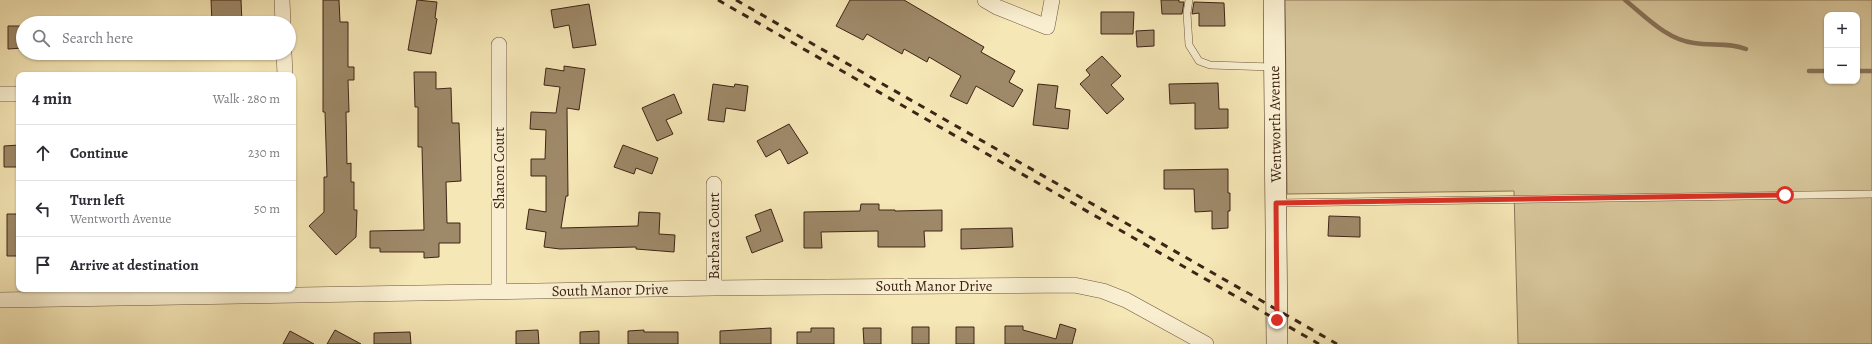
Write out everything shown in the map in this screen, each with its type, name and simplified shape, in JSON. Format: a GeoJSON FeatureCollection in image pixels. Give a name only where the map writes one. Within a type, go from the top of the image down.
{"type":"FeatureCollection","features":[{"type":"Feature","properties":{"kind":"street"},"geometry":{"type":"LineString","coordinates":[[282,0],[283,16]]}},
{"type":"Feature","properties":{"kind":"street"},"geometry":{"type":"LineString","coordinates":[[985,0],[996,7],[1047,27],[1052,0]]}},
{"type":"Feature","properties":{"kind":"street","name":"Wentworth Avenue"},"geometry":{"type":"LineString","coordinates":[[1274,0],[1277,344]]}},
{"type":"Feature","properties":{"kind":"street","name":"Sharon Court"},"geometry":{"type":"LineString","coordinates":[[499,44],[499,292]]}},
{"type":"Feature","properties":{"kind":"street"},"geometry":{"type":"LineString","coordinates":[[284,60],[285,72]]}},
{"type":"Feature","properties":{"kind":"street"},"geometry":{"type":"LineString","coordinates":[[0,94],[16,94]]}},
{"type":"Feature","properties":{"kind":"street","name":"Barbara Court"},"geometry":{"type":"LineString","coordinates":[[714,184],[714,288]]}},
{"type":"Feature","properties":{"kind":"street","name":"South Manor Drive"},"geometry":{"type":"LineString","coordinates":[[0,300],[286,292],[499,292],[714,288],[1074,285],[1103,291],[1126,300],[1206,344]]}},
{"type":"Feature","properties":{"kind":"lane"},"geometry":{"type":"LineString","coordinates":[[1189,0],[1189,45],[1199,61],[1210,65],[1274,67]]}},
{"type":"Feature","properties":{"kind":"lane"},"geometry":{"type":"LineString","coordinates":[[1276,203],[1872,194]]}},
{"type":"Feature","properties":{"kind":"shaded area"},"geometry":{"type":"Polygon","coordinates":[[[1285,0],[1872,0],[1872,344],[1518,344],[1514,191],[1287,194],[1285,0]]]}},
{"type":"Feature","properties":{"kind":"building"},"geometry":{"type":"Polygon","coordinates":[[[211,0],[241,0],[242,16],[212,16],[211,0]]]}},
{"type":"Feature","properties":{"kind":"building"},"geometry":{"type":"Polygon","coordinates":[[[323,0],[339,0],[340,22],[348,22],[348,67],[354,67],[354,80],[348,80],[349,112],[346,112],[347,164],[351,163],[351,182],[354,182],[354,210],[357,210],[356,237],[336,255],[309,226],[324,212],[324,177],[327,177],[325,112],[323,112],[323,0]]]}},
{"type":"Feature","properties":{"kind":"building"},"geometry":{"type":"Polygon","coordinates":[[[417,0],[437,2],[435,18],[437,19],[431,54],[408,50],[417,0]]]}},
{"type":"Feature","properties":{"kind":"building"},"geometry":{"type":"Polygon","coordinates":[[[850,0],[904,0],[984,47],[981,52],[1015,71],[1009,82],[1023,90],[1013,107],[976,86],[967,104],[950,96],[961,76],[929,57],[927,62],[904,49],[902,54],[867,34],[863,40],[836,26],[850,0]]]}},
{"type":"Feature","properties":{"kind":"building"},"geometry":{"type":"Polygon","coordinates":[[[1161,0],[1179,0],[1179,2],[1184,2],[1182,14],[1162,14],[1161,0]]]}},
{"type":"Feature","properties":{"kind":"building"},"geometry":{"type":"Polygon","coordinates":[[[1194,2],[1224,3],[1225,26],[1199,26],[1199,13],[1192,14],[1194,2]]]}},
{"type":"Feature","properties":{"kind":"building"},"geometry":{"type":"Polygon","coordinates":[[[589,4],[596,45],[573,48],[569,25],[554,28],[551,10],[589,4]]]}},
{"type":"Feature","properties":{"kind":"building"},"geometry":{"type":"Polygon","coordinates":[[[1101,12],[1134,12],[1133,34],[1101,34],[1101,12]]]}},
{"type":"Feature","properties":{"kind":"building"},"geometry":{"type":"Polygon","coordinates":[[[8,26],[16,26],[16,48],[8,49],[8,26]]]}},
{"type":"Feature","properties":{"kind":"building"},"geometry":{"type":"Polygon","coordinates":[[[1154,30],[1154,46],[1137,47],[1136,31],[1154,30]]]}},
{"type":"Feature","properties":{"kind":"building"},"geometry":{"type":"Polygon","coordinates":[[[1102,56],[1121,76],[1111,85],[1124,99],[1107,114],[1080,84],[1090,75],[1086,70],[1102,56]]]}},
{"type":"Feature","properties":{"kind":"building"},"geometry":{"type":"Polygon","coordinates":[[[564,66],[585,69],[579,110],[567,108],[568,196],[566,196],[561,228],[638,226],[639,212],[660,213],[659,234],[675,235],[674,252],[636,249],[636,247],[560,249],[544,247],[546,232],[526,229],[529,209],[546,212],[546,176],[531,176],[531,159],[545,159],[546,130],[530,129],[531,112],[556,113],[560,87],[544,85],[546,68],[564,71],[564,66]]]}},
{"type":"Feature","properties":{"kind":"building"},"geometry":{"type":"Polygon","coordinates":[[[414,72],[436,72],[436,89],[451,88],[452,123],[459,123],[461,181],[446,182],[447,223],[460,223],[460,243],[439,243],[439,257],[424,258],[424,252],[380,252],[380,248],[370,248],[370,231],[424,230],[422,147],[418,147],[418,107],[415,107],[414,72]]]}},
{"type":"Feature","properties":{"kind":"building"},"geometry":{"type":"Polygon","coordinates":[[[1218,83],[1219,109],[1228,109],[1228,128],[1195,129],[1195,103],[1170,104],[1169,84],[1218,83]]]}},
{"type":"Feature","properties":{"kind":"building"},"geometry":{"type":"Polygon","coordinates":[[[713,84],[734,87],[735,84],[748,86],[745,111],[726,108],[724,122],[708,120],[713,84]]]}},
{"type":"Feature","properties":{"kind":"building"},"geometry":{"type":"Polygon","coordinates":[[[1038,84],[1058,86],[1055,108],[1070,110],[1068,129],[1033,125],[1038,84]]]}},
{"type":"Feature","properties":{"kind":"building"},"geometry":{"type":"Polygon","coordinates":[[[674,94],[682,113],[666,120],[673,134],[657,141],[642,108],[674,94]]]}},
{"type":"Feature","properties":{"kind":"building"},"geometry":{"type":"Polygon","coordinates":[[[789,124],[808,153],[788,164],[780,149],[766,157],[757,141],[789,124]]]}},
{"type":"Feature","properties":{"kind":"building"},"geometry":{"type":"Polygon","coordinates":[[[16,145],[16,167],[4,167],[4,146],[16,145]]]}},
{"type":"Feature","properties":{"kind":"building"},"geometry":{"type":"Polygon","coordinates":[[[623,145],[658,158],[652,174],[636,168],[634,174],[614,167],[623,145]]]}},
{"type":"Feature","properties":{"kind":"building"},"geometry":{"type":"Polygon","coordinates":[[[1228,169],[1230,211],[1228,211],[1228,228],[1212,229],[1212,211],[1195,212],[1194,189],[1164,189],[1164,170],[1228,169]]]}},
{"type":"Feature","properties":{"kind":"building"},"geometry":{"type":"Polygon","coordinates":[[[861,204],[879,204],[879,210],[942,210],[942,231],[924,231],[925,247],[878,247],[878,231],[821,232],[822,248],[804,248],[804,212],[860,211],[861,204]]]}},
{"type":"Feature","properties":{"kind":"building"},"geometry":{"type":"Polygon","coordinates":[[[771,209],[783,241],[752,253],[746,237],[761,231],[755,215],[771,209]]]}},
{"type":"Feature","properties":{"kind":"building"},"geometry":{"type":"Polygon","coordinates":[[[7,214],[16,214],[16,256],[7,256],[7,214]]]}},
{"type":"Feature","properties":{"kind":"building"},"geometry":{"type":"Polygon","coordinates":[[[1329,216],[1360,217],[1360,237],[1328,236],[1329,216]]]}},
{"type":"Feature","properties":{"kind":"building"},"geometry":{"type":"Polygon","coordinates":[[[1012,228],[1013,247],[961,249],[961,229],[1012,228]]]}},
{"type":"Feature","properties":{"kind":"building"},"geometry":{"type":"Polygon","coordinates":[[[1060,324],[1076,329],[1072,344],[1005,344],[1005,326],[1023,326],[1023,330],[1056,339],[1060,324]]]}},
{"type":"Feature","properties":{"kind":"building"},"geometry":{"type":"Polygon","coordinates":[[[912,327],[929,327],[929,344],[912,344],[912,327]]]}},
{"type":"Feature","properties":{"kind":"building"},"geometry":{"type":"Polygon","coordinates":[[[956,327],[974,327],[974,344],[956,344],[956,327]]]}},
{"type":"Feature","properties":{"kind":"building"},"geometry":{"type":"Polygon","coordinates":[[[771,328],[771,344],[720,344],[720,331],[771,328]]]}},
{"type":"Feature","properties":{"kind":"building"},"geometry":{"type":"Polygon","coordinates":[[[811,328],[834,328],[834,344],[797,344],[797,332],[811,332],[811,328]]]}},
{"type":"Feature","properties":{"kind":"building"},"geometry":{"type":"Polygon","coordinates":[[[863,328],[881,328],[881,344],[864,344],[863,328]]]}},
{"type":"Feature","properties":{"kind":"building"},"geometry":{"type":"Polygon","coordinates":[[[335,330],[361,344],[327,344],[335,330]]]}},
{"type":"Feature","properties":{"kind":"building"},"geometry":{"type":"Polygon","coordinates":[[[538,330],[539,344],[516,344],[516,331],[538,330]]]}},
{"type":"Feature","properties":{"kind":"building"},"geometry":{"type":"Polygon","coordinates":[[[644,330],[644,332],[678,332],[678,344],[628,344],[628,331],[644,330]]]}},
{"type":"Feature","properties":{"kind":"building"},"geometry":{"type":"Polygon","coordinates":[[[290,331],[314,344],[283,344],[290,331]]]}},
{"type":"Feature","properties":{"kind":"building"},"geometry":{"type":"Polygon","coordinates":[[[599,331],[599,344],[580,344],[580,332],[599,331]]]}},
{"type":"Feature","properties":{"kind":"building"},"geometry":{"type":"Polygon","coordinates":[[[410,332],[411,344],[374,344],[374,333],[410,332]]]}},
{"type":"Feature","properties":{"kind":"waterway"},"geometry":{"type":"LineString","coordinates":[[1625,0],[1657,26],[1684,41],[1701,44],[1727,45],[1746,49]]}},
{"type":"Feature","properties":{"kind":"waterway"},"geometry":{"type":"LineString","coordinates":[[1809,71],[1824,71]]}},
{"type":"Feature","properties":{"kind":"waterway"},"geometry":{"type":"LineString","coordinates":[[1860,71],[1872,71]]}},
{"type":"Feature","properties":{"kind":"railway"},"geometry":{"type":"LineString","coordinates":[[718,0],[1319,344]]}},
{"type":"Feature","properties":{"kind":"railway"},"geometry":{"type":"LineString","coordinates":[[736,0],[1337,344]]}},
{"type":"Feature","properties":{"kind":"route"},"geometry":{"type":"LineString","coordinates":[[1277,320],[1276,203],[1785,195]]}}]}
